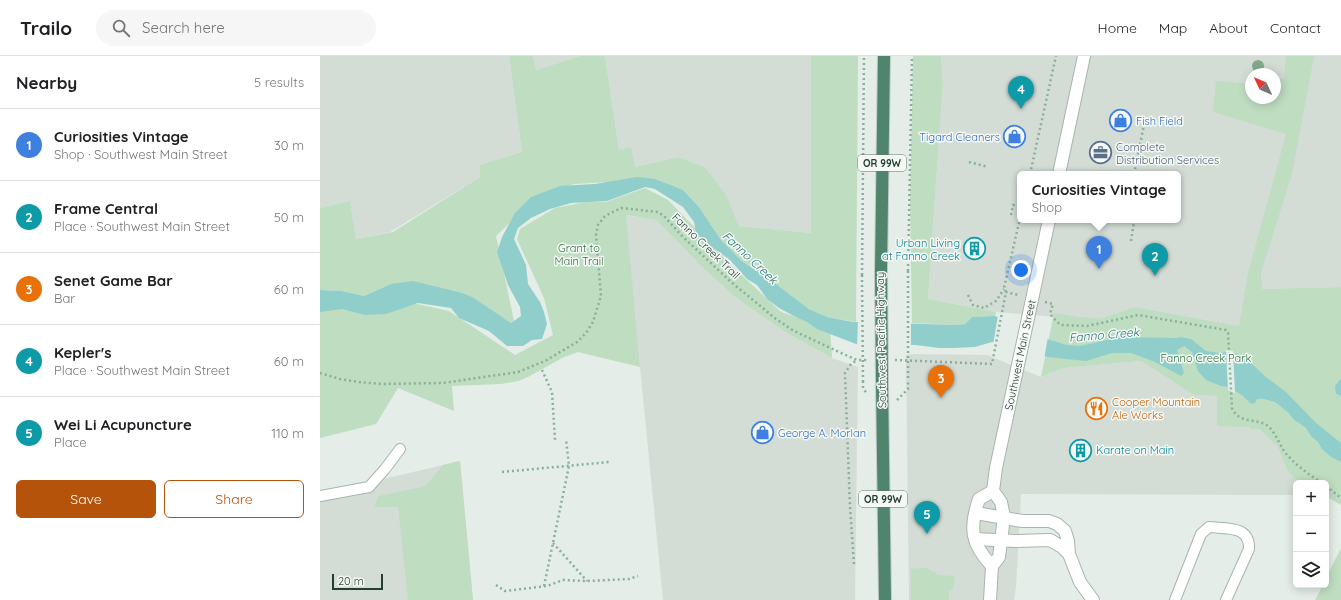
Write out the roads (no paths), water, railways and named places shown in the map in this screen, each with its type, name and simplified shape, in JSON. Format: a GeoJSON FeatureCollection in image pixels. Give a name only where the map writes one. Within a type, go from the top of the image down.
{"type":"FeatureCollection","features":[{"type":"Feature","properties":{"kind":"highway","name":"Southwest Pacific Highway"},"geometry":{"type":"LineString","coordinates":[[884,56],[881,271],[885,600]]}},
{"type":"Feature","properties":{"kind":"street"},"geometry":{"type":"LineString","coordinates":[[1060,171],[1084,56]]}},
{"type":"Feature","properties":{"kind":"street","name":"Southwest Main Street"},"geometry":{"type":"LineString","coordinates":[[993,490],[996,468],[1048,223]]}},
{"type":"Feature","properties":{"kind":"street"},"geometry":{"type":"LineString","coordinates":[[990,600],[992,566],[999,557],[1004,517],[1001,502],[993,490],[979,499],[973,528],[975,544],[982,556],[992,566]]}},
{"type":"Feature","properties":{"kind":"street"},"geometry":{"type":"LineString","coordinates":[[976,513],[1022,521],[1048,521],[1057,524],[1065,531],[1068,541],[1069,554],[1080,582],[1093,600]]}},
{"type":"Feature","properties":{"kind":"street"},"geometry":{"type":"LineString","coordinates":[[975,539],[1002,541],[1050,540],[1062,547],[1069,554]]}},
{"type":"Feature","properties":{"kind":"lane"},"geometry":{"type":"LineString","coordinates":[[320,496],[370,487],[386,469],[400,449]]}},
{"type":"Feature","properties":{"kind":"lane"},"geometry":{"type":"LineString","coordinates":[[1175,600],[1201,534],[1209,527],[1238,530],[1245,533],[1250,543],[1226,600]]}},
{"type":"Feature","properties":{"kind":"water"},"geometry":{"type":"Polygon","coordinates":[[[637,177],[655,179],[683,190],[699,207],[721,240],[743,262],[768,278],[809,309],[827,317],[853,322],[958,325],[965,324],[972,317],[995,316],[1050,340],[1067,345],[1080,346],[1120,337],[1180,337],[1191,339],[1206,351],[1241,354],[1266,377],[1286,392],[1316,423],[1341,443],[1341,462],[1331,457],[1322,449],[1306,428],[1294,420],[1289,413],[1275,402],[1257,399],[1255,403],[1251,404],[1242,395],[1228,387],[1206,380],[1198,371],[1192,352],[1184,346],[1177,350],[1184,373],[1181,376],[1155,362],[1131,353],[1112,353],[1086,361],[1048,357],[992,342],[975,347],[953,348],[916,345],[856,344],[817,329],[807,322],[779,308],[767,299],[757,285],[747,279],[730,260],[704,241],[696,232],[694,222],[683,207],[655,189],[645,187],[607,201],[571,203],[550,209],[531,218],[518,228],[514,239],[526,265],[528,284],[540,302],[547,324],[542,339],[532,340],[523,346],[507,346],[489,331],[459,318],[451,308],[418,303],[386,314],[365,315],[342,309],[320,312],[320,290],[342,291],[364,296],[391,284],[413,281],[462,293],[472,297],[511,323],[521,316],[520,307],[508,285],[497,252],[502,237],[515,213],[531,197],[560,186],[595,184],[637,177]]]}},
{"type":"Feature","properties":{"kind":"water"},"geometry":{"type":"Polygon","coordinates":[[[1340,379],[1341,396],[1336,394],[1335,386],[1340,379]]]}},
{"type":"Feature","properties":{"kind":"place","name":"Kepler's"},"geometry":{"type":"Point","coordinates":[1021,109]}},
{"type":"Feature","properties":{"kind":"place","name":"Fish Field"},"geometry":{"type":"Point","coordinates":[1121,121]}},
{"type":"Feature","properties":{"kind":"place","name":"Tigard Cleaners"},"geometry":{"type":"Point","coordinates":[1015,137]}},
{"type":"Feature","properties":{"kind":"place","name":"Complete Distribution Services"},"geometry":{"type":"Point","coordinates":[1100,153]}},
{"type":"Feature","properties":{"kind":"place","name":"Urban Living at Fanno Creek"},"geometry":{"type":"Point","coordinates":[975,249]}},
{"type":"Feature","properties":{"kind":"place","name":"Curiosities Vintage"},"geometry":{"type":"Point","coordinates":[1099,269]}},
{"type":"Feature","properties":{"kind":"place","name":"Frame Central"},"geometry":{"type":"Point","coordinates":[1155,276]}},
{"type":"Feature","properties":{"kind":"place","name":"Senet Game Bar"},"geometry":{"type":"Point","coordinates":[941,398]}},
{"type":"Feature","properties":{"kind":"place","name":"Cooper Mountain Ale Works"},"geometry":{"type":"Point","coordinates":[1096,408]}},
{"type":"Feature","properties":{"kind":"place","name":"George A. Morlan"},"geometry":{"type":"Point","coordinates":[763,433]}},
{"type":"Feature","properties":{"kind":"place","name":"Karate on Main"},"geometry":{"type":"Point","coordinates":[1081,450]}},
{"type":"Feature","properties":{"kind":"place","name":"Wei Li Acupuncture"},"geometry":{"type":"Point","coordinates":[927,534]}},
{"type":"Feature","properties":{"kind":"park label","name":"Grant to Main Trail"},"geometry":{"type":"Point","coordinates":[579,254]}},
{"type":"Feature","properties":{"kind":"park label","name":"Fanno Creek Park"},"geometry":{"type":"Point","coordinates":[1206,358]}},
{"type":"Feature","properties":{"kind":"water label","name":"Fanno Creek"},"geometry":{"type":"Point","coordinates":[750,258]}},
{"type":"Feature","properties":{"kind":"water label","name":"Fanno Creek"},"geometry":{"type":"Point","coordinates":[1104,335]}}]}
